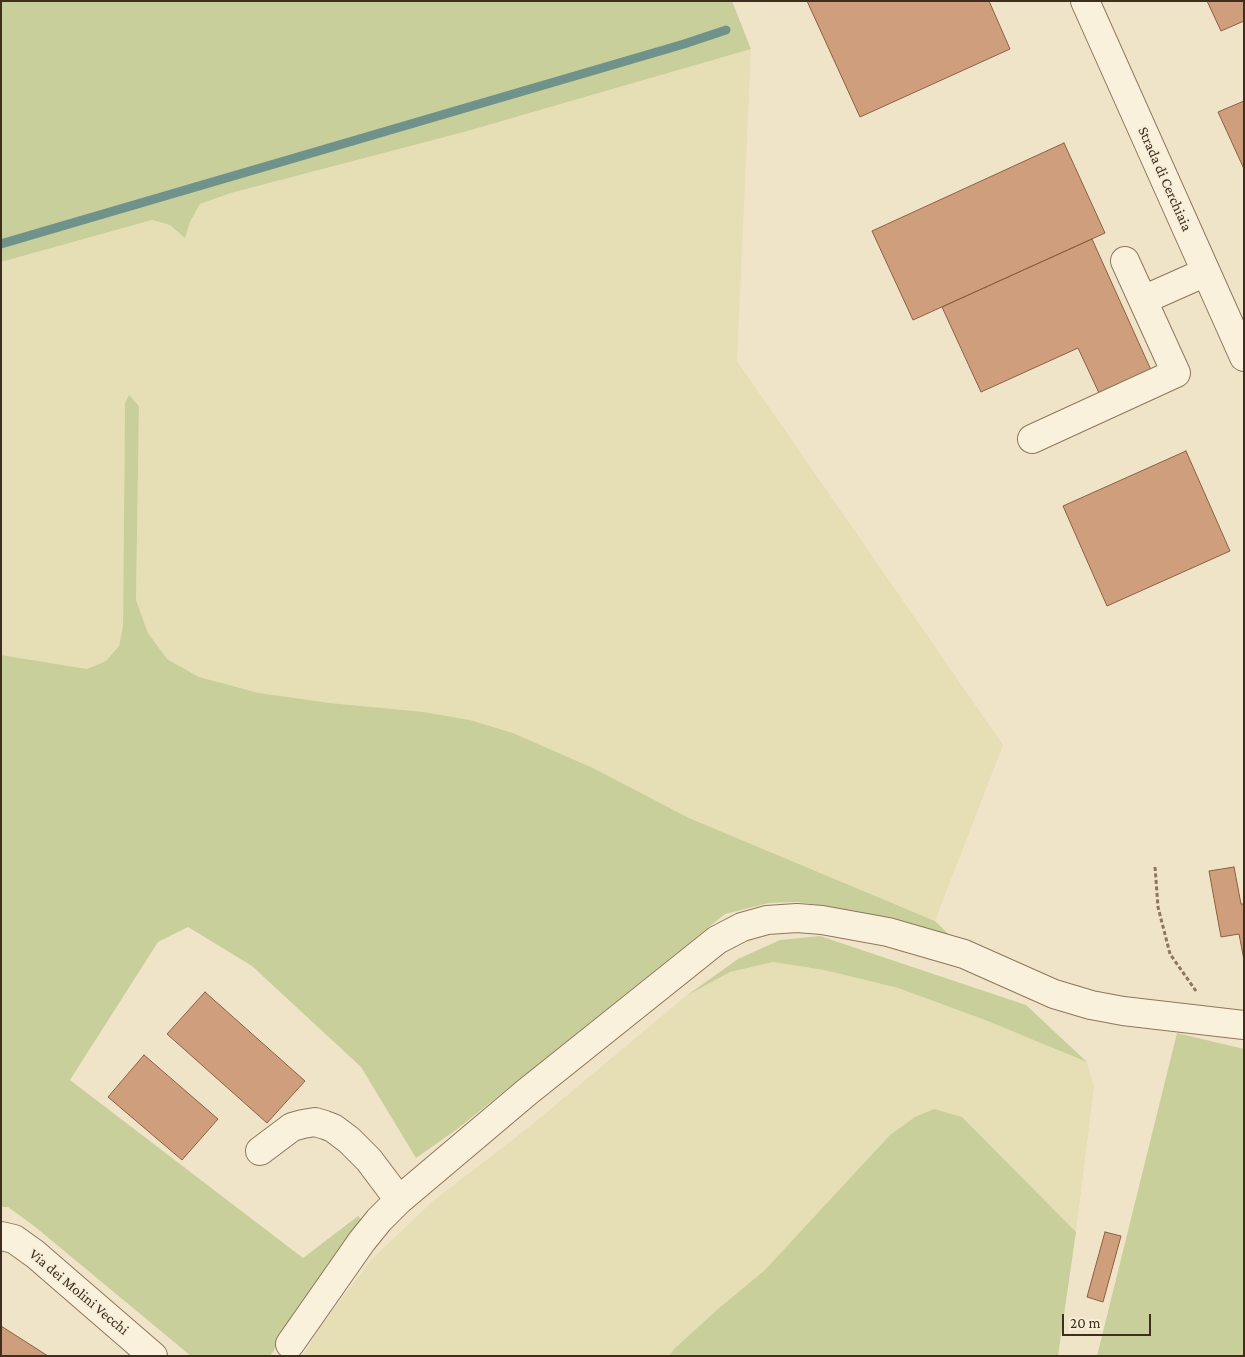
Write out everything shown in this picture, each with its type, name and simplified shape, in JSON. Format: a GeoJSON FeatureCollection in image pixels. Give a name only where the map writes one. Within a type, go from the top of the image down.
{"type":"FeatureCollection","features":[{"type":"Feature","properties":{"kind":"street","name":"Strada di Cerchiaia"},"geometry":{"type":"LineString","coordinates":[[1085,1],[1244,357]]}},
{"type":"Feature","properties":{"kind":"street"},"geometry":{"type":"LineString","coordinates":[[1032,439],[1176,373],[1125,261]]}},
{"type":"Feature","properties":{"kind":"street"},"geometry":{"type":"LineString","coordinates":[[1143,300],[1206,272]]}},
{"type":"Feature","properties":{"kind":"street"},"geometry":{"type":"LineString","coordinates":[[290,1344],[362,1241],[399,1200],[527,1092],[718,940],[742,927],[768,920],[797,918],[822,920],[888,932],[964,954],[1054,994],[1091,1005],[1123,1011],[1244,1025]]}},
{"type":"Feature","properties":{"kind":"street"},"geometry":{"type":"LineString","coordinates":[[260,1150],[292,1127],[315,1122],[325,1125],[333,1128],[349,1140],[369,1160],[399,1200]]}},
{"type":"Feature","properties":{"kind":"street","name":"Via dei Molini Vecchi"},"geometry":{"type":"LineString","coordinates":[[1,1236],[14,1239],[35,1254],[153,1356]]}},
{"type":"Feature","properties":{"kind":"path"},"geometry":{"type":"LineString","coordinates":[[1155,867],[1158,908],[1170,954],[1195,990],[1202,996]]}},
{"type":"Feature","properties":{"kind":"shaded area"},"geometry":{"type":"Polygon","coordinates":[[[751,49],[737,361],[1003,745],[935,921],[689,818],[593,768],[513,733],[470,720],[424,712],[330,703],[259,693],[199,677],[167,659],[148,633],[136,600],[139,406],[129,396],[125,404],[123,626],[119,646],[106,661],[87,669],[1,655],[1,262],[152,220],[170,225],[185,238],[190,222],[200,204],[231,193],[464,132],[751,49]]]}},
{"type":"Feature","properties":{"kind":"shaded area"},"geometry":{"type":"Polygon","coordinates":[[[773,962],[824,970],[898,988],[985,1020],[1087,1062],[1094,1087],[1076,1232],[962,1117],[765,1270],[719,1308],[674,1349],[669,1356],[303,1356],[322,1324],[372,1259],[433,1201],[528,1128],[686,996],[730,972],[773,962]]]}},
{"type":"Feature","properties":{"kind":"green space"},"geometry":{"type":"Polygon","coordinates":[[[1,1],[732,1],[751,49],[464,132],[231,193],[200,204],[190,222],[185,238],[170,225],[152,220],[1,262],[1,1]]]}},
{"type":"Feature","properties":{"kind":"green space"},"geometry":{"type":"Polygon","coordinates":[[[129,395],[139,406],[136,600],[148,633],[167,659],[199,677],[259,693],[330,703],[424,712],[470,720],[513,733],[593,768],[689,818],[935,921],[957,942],[832,907],[797,902],[769,903],[725,914],[456,1130],[416,1158],[361,1067],[252,966],[188,927],[158,942],[70,1080],[303,1258],[358,1216],[364,1222],[270,1356],[191,1356],[34,1226],[8,1207],[1,1207],[1,655],[87,669],[106,661],[119,646],[123,626],[125,403],[129,395]]]}},
{"type":"Feature","properties":{"kind":"green space"},"geometry":{"type":"Polygon","coordinates":[[[820,936],[1026,1005],[1087,1062],[985,1020],[898,988],[824,970],[773,962],[730,972],[686,996],[738,959],[780,940],[820,936]]]}},
{"type":"Feature","properties":{"kind":"green space"},"geometry":{"type":"Polygon","coordinates":[[[1177,1033],[1244,1049],[1244,1356],[1097,1356],[1177,1033]]]}},
{"type":"Feature","properties":{"kind":"green space"},"geometry":{"type":"Polygon","coordinates":[[[934,1109],[962,1117],[1076,1232],[1058,1356],[669,1356],[674,1349],[719,1308],[765,1270],[890,1135],[915,1117],[934,1109]]]}},
{"type":"Feature","properties":{"kind":"building"},"geometry":{"type":"Polygon","coordinates":[[[807,1],[989,1],[1010,49],[860,117],[807,1]]]}},
{"type":"Feature","properties":{"kind":"building"},"geometry":{"type":"Polygon","coordinates":[[[1207,1],[1244,1],[1244,21],[1221,31],[1207,1]]]}},
{"type":"Feature","properties":{"kind":"building"},"geometry":{"type":"Polygon","coordinates":[[[1244,101],[1244,169],[1218,112],[1244,101]]]}},
{"type":"Feature","properties":{"kind":"building"},"geometry":{"type":"Polygon","coordinates":[[[1064,143],[1105,233],[913,320],[872,231],[1064,143]]]}},
{"type":"Feature","properties":{"kind":"building"},"geometry":{"type":"Polygon","coordinates":[[[1092,239],[1151,370],[1099,393],[1078,348],[981,392],[942,307],[1092,239]]]}},
{"type":"Feature","properties":{"kind":"building"},"geometry":{"type":"Polygon","coordinates":[[[1186,451],[1230,551],[1107,606],[1063,506],[1186,451]]]}},
{"type":"Feature","properties":{"kind":"building"},"geometry":{"type":"Polygon","coordinates":[[[1234,867],[1241,904],[1244,904],[1244,960],[1239,934],[1221,937],[1209,871],[1234,867]]]}},
{"type":"Feature","properties":{"kind":"building"},"geometry":{"type":"Polygon","coordinates":[[[205,992],[305,1081],[267,1123],[167,1034],[205,992]]]}},
{"type":"Feature","properties":{"kind":"building"},"geometry":{"type":"Polygon","coordinates":[[[144,1055],[218,1119],[182,1160],[108,1097],[144,1055]]]}},
{"type":"Feature","properties":{"kind":"building"},"geometry":{"type":"Polygon","coordinates":[[[1105,1232],[1121,1236],[1103,1302],[1087,1297],[1105,1232]]]}},
{"type":"Feature","properties":{"kind":"building"},"geometry":{"type":"Polygon","coordinates":[[[1,1326],[48,1356],[1,1356],[1,1326]]]}},
{"type":"Feature","properties":{"kind":"waterway"},"geometry":{"type":"LineString","coordinates":[[1,244],[684,44],[726,30]]}}]}
